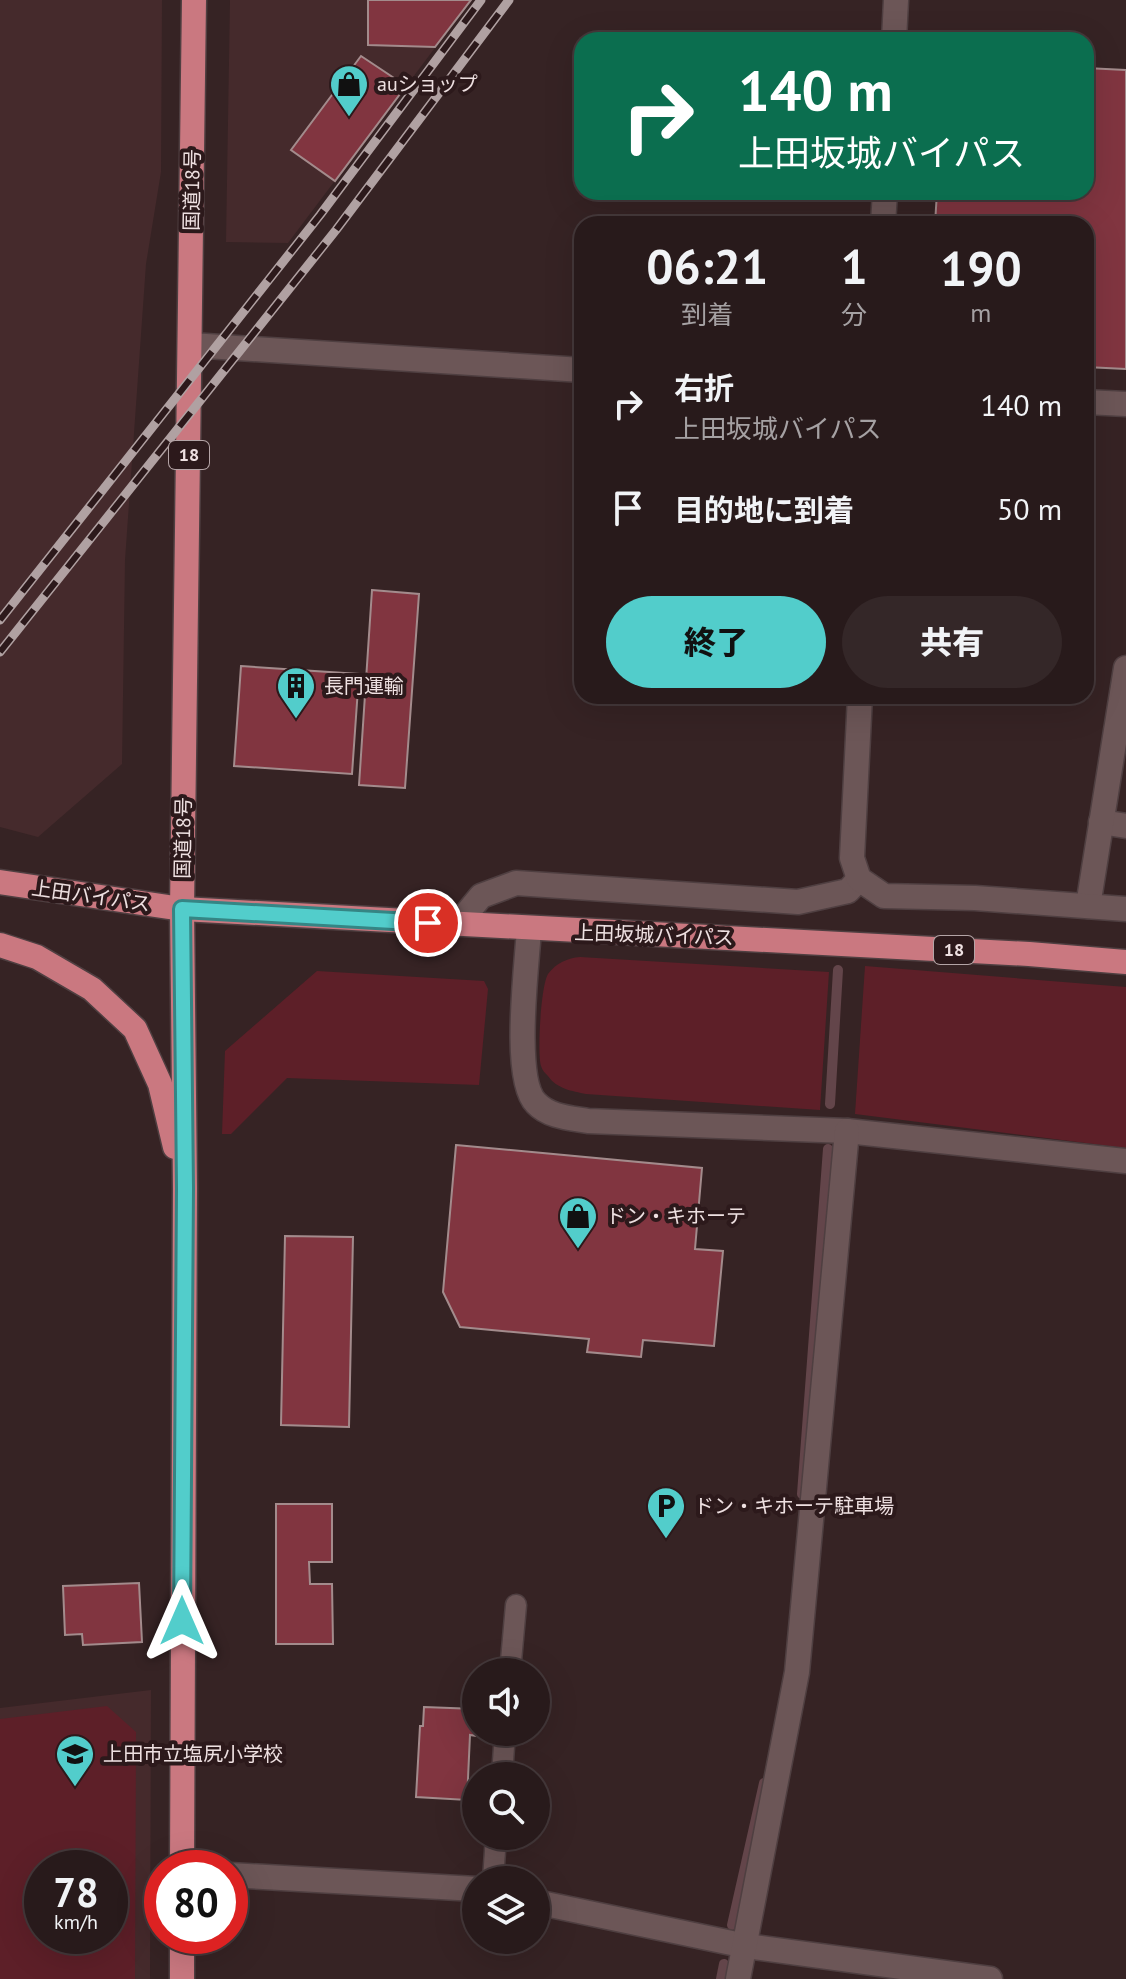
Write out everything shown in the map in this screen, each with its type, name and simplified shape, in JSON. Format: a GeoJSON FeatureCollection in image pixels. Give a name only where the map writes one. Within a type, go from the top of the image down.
{"type":"FeatureCollection","features":[{"type":"Feature","properties":{"kind":"highway","name":"国道18号"},"geometry":{"type":"LineString","coordinates":[[182,1850],[185,1188],[182,909],[194,0]]}},
{"type":"Feature","properties":{"kind":"highway","name":"上田バイパス"},"geometry":{"type":"LineString","coordinates":[[0,882],[182,909]]}},
{"type":"Feature","properties":{"kind":"highway","name":"上田坂城バイパス"},"geometry":{"type":"LineString","coordinates":[[182,909],[781,940],[1126,962]]}},
{"type":"Feature","properties":{"kind":"highway"},"geometry":{"type":"LineString","coordinates":[[0,945],[37,957],[92,989],[135,1029],[160,1084],[185,1188]]}},
{"type":"Feature","properties":{"kind":"highway"},"geometry":{"type":"LineString","coordinates":[[182,1954],[182,1979]]}},
{"type":"Feature","properties":{"kind":"street"},"geometry":{"type":"LineString","coordinates":[[894,32],[896,0]]}},
{"type":"Feature","properties":{"kind":"street"},"geometry":{"type":"LineString","coordinates":[[191,345],[574,369]]}},
{"type":"Feature","properties":{"kind":"street"},"geometry":{"type":"LineString","coordinates":[[1094,402],[1126,404]]}},
{"type":"Feature","properties":{"kind":"street"},"geometry":{"type":"LineString","coordinates":[[1088,906],[1126,668]]}},
{"type":"Feature","properties":{"kind":"street"},"geometry":{"type":"LineString","coordinates":[[860,704],[852,858],[859,879],[884,896],[975,898],[1126,909]]}},
{"type":"Feature","properties":{"kind":"street"},"geometry":{"type":"LineString","coordinates":[[1101,822],[1126,826]]}},
{"type":"Feature","properties":{"kind":"street"},"geometry":{"type":"LineString","coordinates":[[458,924],[481,896],[516,883],[798,902],[848,891],[859,879]]}},
{"type":"Feature","properties":{"kind":"street"},"geometry":{"type":"LineString","coordinates":[[529,929],[523,1045],[525,1080],[534,1102],[554,1115],[588,1121],[847,1131],[1126,1161]]}},
{"type":"Feature","properties":{"kind":"street"},"geometry":{"type":"LineString","coordinates":[[738,1979],[797,1672],[847,1131]]}},
{"type":"Feature","properties":{"kind":"street"},"geometry":{"type":"LineString","coordinates":[[248,1876],[462,1888]]}},
{"type":"Feature","properties":{"kind":"street"},"geometry":{"type":"LineString","coordinates":[[550,1905],[746,1946],[990,1979]]}},
{"type":"Feature","properties":{"kind":"lane"},"geometry":{"type":"LineString","coordinates":[[511,1658],[516,1605]]}},
{"type":"Feature","properties":{"kind":"shaded area"},"geometry":{"type":"Polygon","coordinates":[[[0,0],[162,0],[161,172],[146,264],[125,560],[122,764],[38,837],[0,827],[0,0]]]}},
{"type":"Feature","properties":{"kind":"shaded area"},"geometry":{"type":"Polygon","coordinates":[[[230,0],[471,0],[288,243],[226,242],[230,0]]]}},
{"type":"Feature","properties":{"kind":"shaded area"},"geometry":{"type":"Polygon","coordinates":[[[580,957],[829,972],[820,1110],[586,1094],[556,1084],[543,1070],[540,1059],[543,991],[548,974],[555,967],[580,957]]]}},
{"type":"Feature","properties":{"kind":"shaded area"},"geometry":{"type":"Polygon","coordinates":[[[865,966],[1126,987],[1126,1148],[855,1114],[865,966]]]}},
{"type":"Feature","properties":{"kind":"shaded area"},"geometry":{"type":"Polygon","coordinates":[[[317,971],[484,981],[488,989],[479,1085],[287,1078],[231,1134],[222,1134],[225,1051],[317,971]]]}},
{"type":"Feature","properties":{"kind":"shaded area","name":"上田市立塩尻小学校"},"geometry":{"type":"Polygon","coordinates":[[[151,1690],[150,1850],[144,1850],[144,1954],[150,1954],[150,1979],[0,1979],[0,1708],[151,1690]]]}},
{"type":"Feature","properties":{"kind":"shaded area","name":"上田市立塩尻小学校"},"geometry":{"type":"Polygon","coordinates":[[[107,1706],[136,1732],[135,1979],[0,1979],[0,1719],[107,1706]]]}},
{"type":"Feature","properties":{"kind":"building"},"geometry":{"type":"Polygon","coordinates":[[[368,0],[471,0],[435,47],[368,45],[368,0]]]}},
{"type":"Feature","properties":{"kind":"building","name":"auショップ"},"geometry":{"type":"Polygon","coordinates":[[[361,56],[406,86],[335,181],[291,150],[361,56]]]}},
{"type":"Feature","properties":{"kind":"building"},"geometry":{"type":"Polygon","coordinates":[[[1094,68],[1126,70],[1126,369],[1094,367],[1094,216],[936,216],[936,200],[1094,200],[1094,68]]]}},
{"type":"Feature","properties":{"kind":"building"},"geometry":{"type":"Polygon","coordinates":[[[372,590],[419,594],[405,788],[359,785],[372,590]]]}},
{"type":"Feature","properties":{"kind":"building","name":"長門運輸"},"geometry":{"type":"Polygon","coordinates":[[[241,666],[359,674],[352,774],[234,766],[241,666]]]}},
{"type":"Feature","properties":{"kind":"building","name":"ドン・キホーテ"},"geometry":{"type":"Polygon","coordinates":[[[456,1145],[702,1168],[695,1249],[723,1251],[714,1346],[643,1340],[641,1357],[587,1352],[589,1339],[460,1327],[443,1292],[456,1145]]]}},
{"type":"Feature","properties":{"kind":"building"},"geometry":{"type":"Polygon","coordinates":[[[285,1236],[353,1237],[349,1427],[281,1425],[285,1236]]]}},
{"type":"Feature","properties":{"kind":"building"},"geometry":{"type":"Polygon","coordinates":[[[276,1504],[332,1504],[332,1562],[309,1562],[310,1584],[332,1584],[333,1644],[276,1644],[276,1504]]]}},
{"type":"Feature","properties":{"kind":"building"},"geometry":{"type":"Polygon","coordinates":[[[139,1583],[142,1642],[83,1645],[82,1634],[65,1635],[63,1586],[139,1583]]]}},
{"type":"Feature","properties":{"kind":"building"},"geometry":{"type":"Polygon","coordinates":[[[424,1707],[462,1708],[462,1746],[469,1746],[469,1762],[462,1762],[462,1800],[416,1797],[420,1726],[423,1726],[424,1707]]]}},
{"type":"Feature","properties":{"kind":"waterway"},"geometry":{"type":"LineString","coordinates":[[830,1104],[838,970]]}},
{"type":"Feature","properties":{"kind":"waterway"},"geometry":{"type":"LineString","coordinates":[[802,1494],[828,1149]]}},
{"type":"Feature","properties":{"kind":"waterway"},"geometry":{"type":"LineString","coordinates":[[732,1925],[764,1783]]}},
{"type":"Feature","properties":{"kind":"waterway"},"geometry":{"type":"LineString","coordinates":[[721,1979],[724,1964]]}},
{"type":"Feature","properties":{"kind":"railway"},"geometry":{"type":"LineString","coordinates":[[0,620],[320,215],[481,0]]}},
{"type":"Feature","properties":{"kind":"railway"},"geometry":{"type":"LineString","coordinates":[[0,652],[336,230],[509,0]]}},
{"type":"Feature","properties":{"kind":"place","name":"auショップ"},"geometry":{"type":"Point","coordinates":[349,118]}},
{"type":"Feature","properties":{"kind":"place","name":"長門運輸"},"geometry":{"type":"Point","coordinates":[296,720]}},
{"type":"Feature","properties":{"kind":"place","name":"ドン・キホーテ"},"geometry":{"type":"Point","coordinates":[578,1250]}},
{"type":"Feature","properties":{"kind":"place","name":"ドン・キホーテ駐車場"},"geometry":{"type":"Point","coordinates":[666,1540]}},
{"type":"Feature","properties":{"kind":"place","name":"上田市立塩尻小学校"},"geometry":{"type":"Point","coordinates":[75,1788]}},
{"type":"Feature","properties":{"kind":"route"},"geometry":{"type":"LineString","coordinates":[[182,1621],[185,1188],[182,909],[428,923]]}}]}
